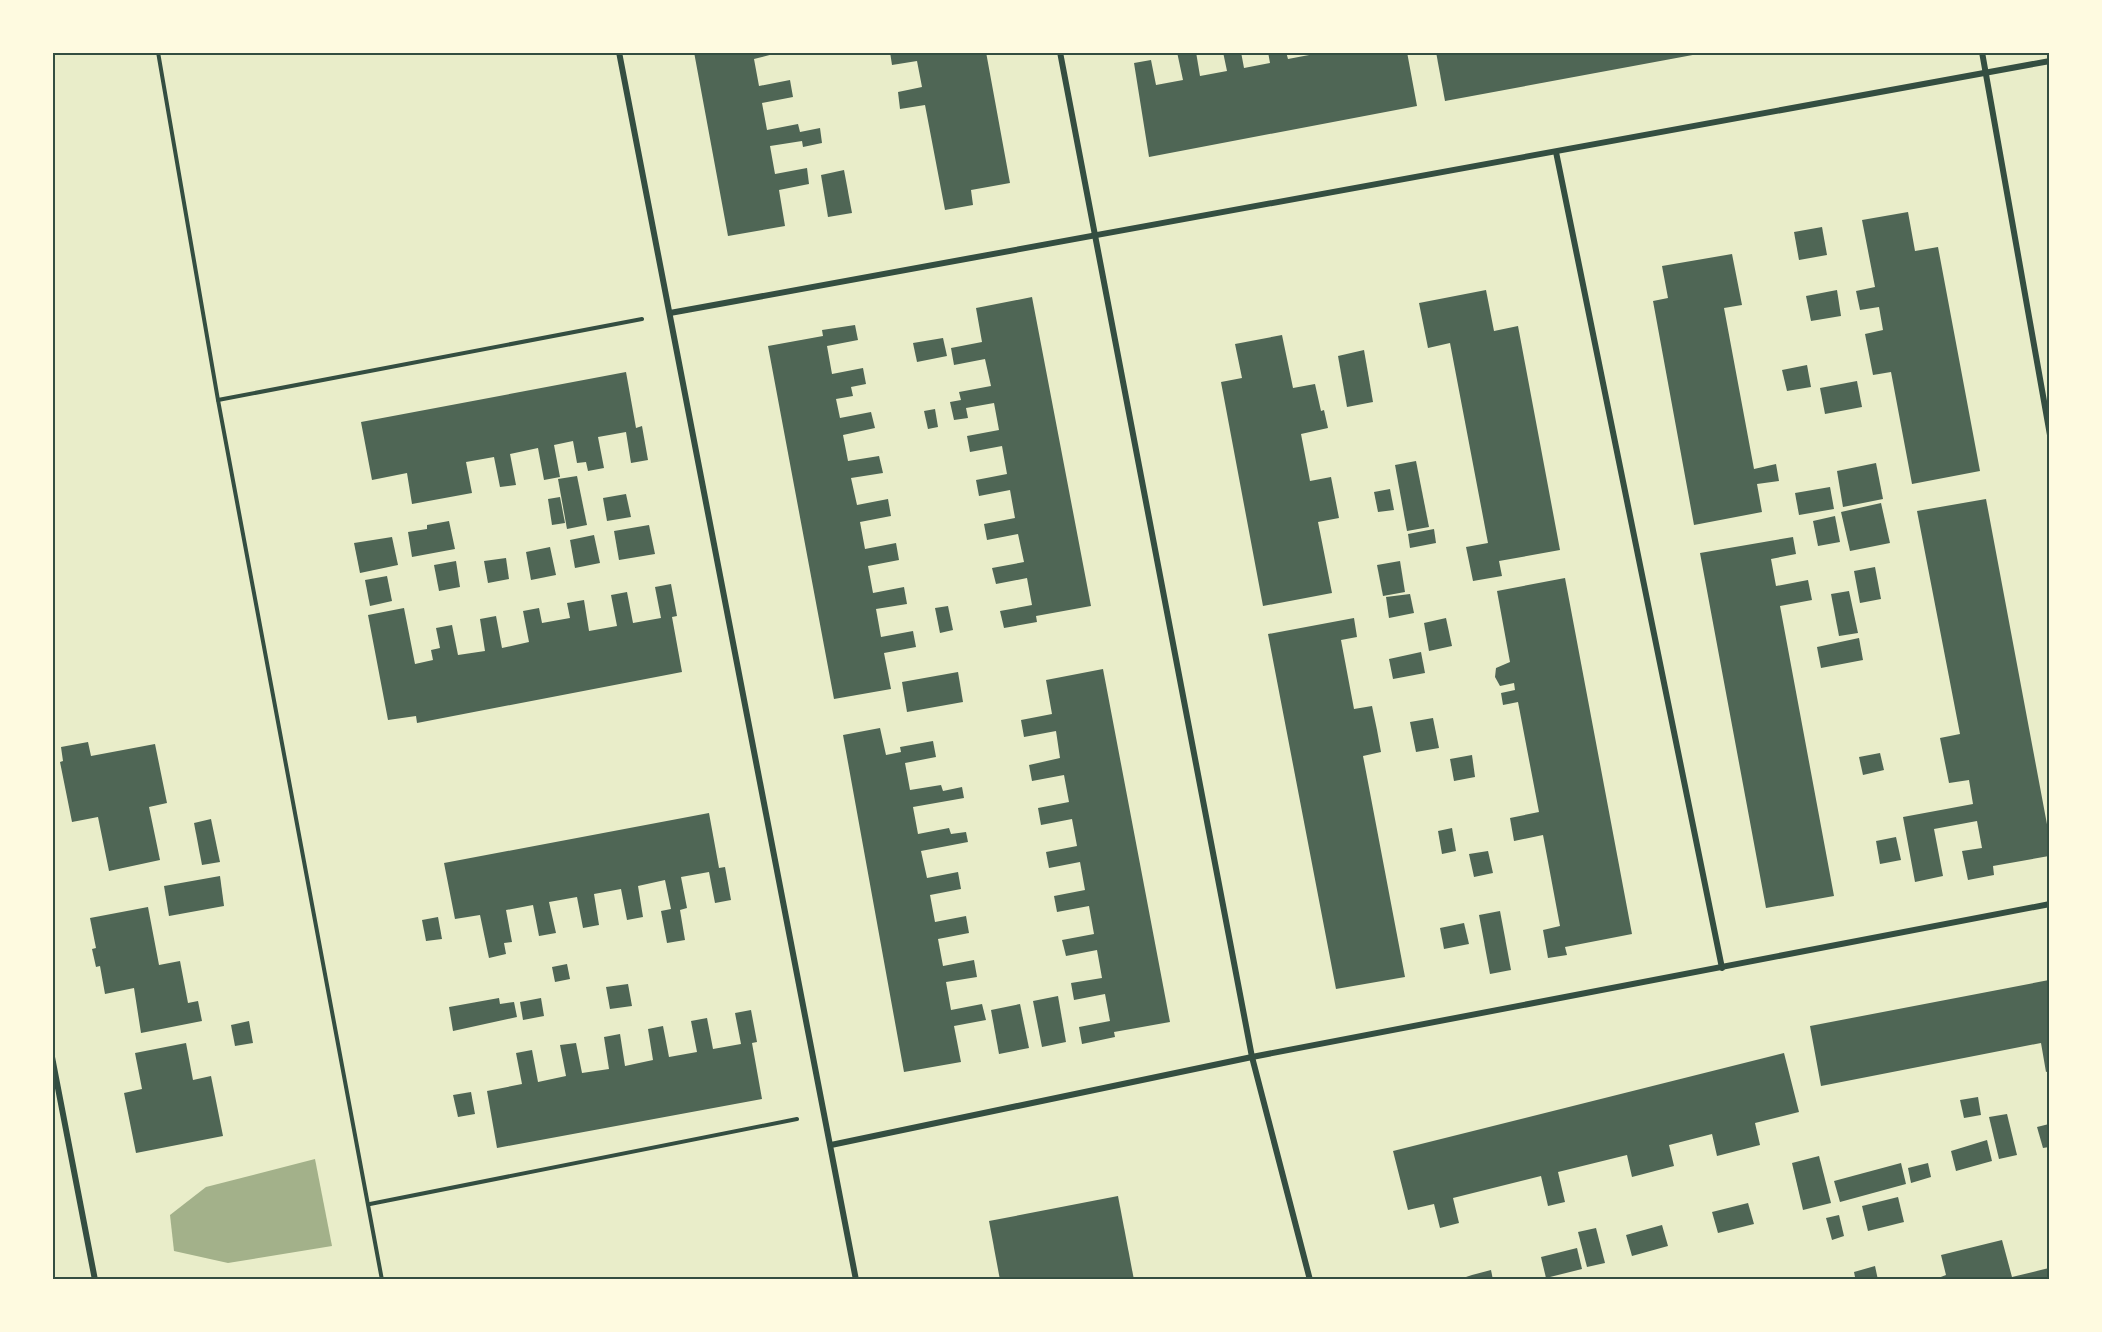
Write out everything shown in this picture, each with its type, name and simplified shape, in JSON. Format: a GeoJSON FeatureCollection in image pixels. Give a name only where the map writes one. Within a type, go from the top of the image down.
{"type":"FeatureCollection","features":[{"type":"Feature","properties":{"kind":"street"},"geometry":{"type":"LineString","coordinates":[[619,52],[856,1280]]}},
{"type":"Feature","properties":{"kind":"street"},"geometry":{"type":"LineString","coordinates":[[1060,52],[1251,1057],[1311,1280]]}},
{"type":"Feature","properties":{"kind":"street"},"geometry":{"type":"LineString","coordinates":[[1982,52],[2049,435]]}},
{"type":"Feature","properties":{"kind":"street"},"geometry":{"type":"LineString","coordinates":[[670,313],[2049,61]]}},
{"type":"Feature","properties":{"kind":"street"},"geometry":{"type":"LineString","coordinates":[[1556,152],[1722,968]]}},
{"type":"Feature","properties":{"kind":"street"},"geometry":{"type":"LineString","coordinates":[[831,1145],[1251,1057],[2049,904]]}},
{"type":"Feature","properties":{"kind":"street"},"geometry":{"type":"LineString","coordinates":[[52,1057],[95,1280]]}},
{"type":"Feature","properties":{"kind":"path"},"geometry":{"type":"LineString","coordinates":[[158,52],[218,400],[370,1204],[382,1280]]}},
{"type":"Feature","properties":{"kind":"path"},"geometry":{"type":"LineString","coordinates":[[218,400],[670,313]]}},
{"type":"Feature","properties":{"kind":"path"},"geometry":{"type":"LineString","coordinates":[[370,1204],[825,1113]]}},
{"type":"Feature","properties":{"kind":"shaded area"},"geometry":{"type":"Polygon","coordinates":[[[315,1159],[332,1246],[228,1263],[174,1251],[170,1215],[206,1187],[315,1159]]]}},
{"type":"Feature","properties":{"kind":"building"},"geometry":{"type":"Polygon","coordinates":[[[694,52],[781,52],[754,59],[759,86],[790,80],[793,97],[762,103],[767,130],[798,124],[800,132],[820,128],[822,143],[803,147],[802,141],[770,146],[775,174],[807,168],[809,184],[779,190],[785,226],[728,236],[694,52]]]}},
{"type":"Feature","properties":{"kind":"building"},"geometry":{"type":"Polygon","coordinates":[[[890,52],[986,52],[1010,183],[971,190],[973,205],[945,210],[925,105],[900,109],[898,92],[922,87],[917,61],[892,65],[890,52]]]}},
{"type":"Feature","properties":{"kind":"building"},"geometry":{"type":"Polygon","coordinates":[[[1177,52],[1196,52],[1200,76],[1227,71],[1223,52],[1241,52],[1244,68],[1270,63],[1268,52],[1286,52],[1288,59],[1325,52],[1407,52],[1417,106],[1149,157],[1134,63],[1151,60],[1156,85],[1183,80],[1177,52]]]}},
{"type":"Feature","properties":{"kind":"building"},"geometry":{"type":"Polygon","coordinates":[[[1436,52],[1698,52],[1698,54],[1445,101],[1436,52]]]}},
{"type":"Feature","properties":{"kind":"building"},"geometry":{"type":"Polygon","coordinates":[[[844,170],[852,213],[828,217],[821,175],[844,170]]]}},
{"type":"Feature","properties":{"kind":"building"},"geometry":{"type":"Polygon","coordinates":[[[1908,212],[1915,251],[1938,247],[1980,471],[1912,484],[1891,372],[1873,375],[1865,334],[1883,330],[1879,307],[1860,310],[1856,291],[1875,287],[1862,220],[1908,212]]]}},
{"type":"Feature","properties":{"kind":"building"},"geometry":{"type":"Polygon","coordinates":[[[1822,227],[1827,255],[1799,260],[1794,232],[1822,227]]]}},
{"type":"Feature","properties":{"kind":"building"},"geometry":{"type":"Polygon","coordinates":[[[1732,254],[1742,305],[1724,308],[1754,469],[1776,464],[1779,481],[1757,484],[1762,512],[1694,525],[1653,301],[1668,298],[1662,266],[1732,254]]]}},
{"type":"Feature","properties":{"kind":"building"},"geometry":{"type":"Polygon","coordinates":[[[1486,290],[1494,331],[1518,326],[1560,550],[1499,561],[1502,576],[1473,581],[1466,547],[1488,543],[1450,343],[1428,348],[1419,303],[1486,290]]]}},
{"type":"Feature","properties":{"kind":"building"},"geometry":{"type":"Polygon","coordinates":[[[1837,290],[1841,316],[1811,321],[1806,296],[1837,290]]]}},
{"type":"Feature","properties":{"kind":"building"},"geometry":{"type":"Polygon","coordinates":[[[1032,297],[1091,606],[1036,616],[1037,622],[1004,628],[1000,611],[1032,605],[1027,578],[996,584],[992,568],[1024,562],[1018,534],[987,540],[984,524],[1015,518],[1010,490],[979,496],[976,480],[1007,474],[1002,446],[970,452],[967,436],[999,430],[994,403],[966,408],[968,418],[954,420],[950,402],[961,400],[959,392],[991,386],[985,359],[954,365],[951,348],[982,342],[976,308],[1032,297]]]}},
{"type":"Feature","properties":{"kind":"building"},"geometry":{"type":"Polygon","coordinates":[[[855,325],[858,340],[827,346],[832,374],[863,368],[866,384],[851,387],[853,396],[836,399],[840,418],[871,412],[875,428],[843,435],[848,461],[879,456],[883,473],[851,478],[857,505],[888,499],[891,516],[860,522],[865,549],[896,543],[899,560],[868,566],[873,593],[904,587],[907,604],[876,609],[881,637],[913,631],[916,647],[884,653],[891,689],[834,699],[768,346],[823,336],[822,330],[855,325]]]}},
{"type":"Feature","properties":{"kind":"building"},"geometry":{"type":"Polygon","coordinates":[[[1282,335],[1293,388],[1315,384],[1321,411],[1324,410],[1328,428],[1301,434],[1310,481],[1331,477],[1339,518],[1318,522],[1332,593],[1263,606],[1221,382],[1242,378],[1235,344],[1282,335]]]}},
{"type":"Feature","properties":{"kind":"building"},"geometry":{"type":"Polygon","coordinates":[[[943,338],[947,356],[917,362],[913,343],[943,338]]]}},
{"type":"Feature","properties":{"kind":"building"},"geometry":{"type":"Polygon","coordinates":[[[1364,350],[1373,402],[1347,407],[1338,356],[1364,350]]]}},
{"type":"Feature","properties":{"kind":"building"},"geometry":{"type":"Polygon","coordinates":[[[1807,365],[1811,387],[1787,391],[1782,370],[1807,365]]]}},
{"type":"Feature","properties":{"kind":"building"},"geometry":{"type":"Polygon","coordinates":[[[626,372],[636,428],[642,426],[648,460],[631,463],[626,432],[598,437],[604,468],[588,471],[586,462],[577,463],[573,441],[554,445],[560,477],[544,480],[538,448],[510,454],[516,485],[500,487],[494,457],[466,462],[472,493],[412,504],[407,473],[372,480],[361,422],[626,372]]]}},
{"type":"Feature","properties":{"kind":"building"},"geometry":{"type":"Polygon","coordinates":[[[1857,381],[1862,407],[1825,414],[1820,388],[1857,381]]]}},
{"type":"Feature","properties":{"kind":"building"},"geometry":{"type":"Polygon","coordinates":[[[935,409],[938,427],[928,429],[924,411],[935,409]]]}},
{"type":"Feature","properties":{"kind":"building"},"geometry":{"type":"Polygon","coordinates":[[[1416,461],[1429,527],[1407,531],[1395,465],[1416,461]]]}},
{"type":"Feature","properties":{"kind":"building"},"geometry":{"type":"Polygon","coordinates":[[[1876,463],[1883,499],[1843,507],[1837,471],[1876,463]]]}},
{"type":"Feature","properties":{"kind":"building"},"geometry":{"type":"Polygon","coordinates":[[[577,476],[587,525],[567,529],[558,479],[577,476]]]}},
{"type":"Feature","properties":{"kind":"building"},"geometry":{"type":"Polygon","coordinates":[[[1830,487],[1834,509],[1799,515],[1795,493],[1830,487]]]}},
{"type":"Feature","properties":{"kind":"building"},"geometry":{"type":"Polygon","coordinates":[[[1390,489],[1394,510],[1378,512],[1374,492],[1390,489]]]}},
{"type":"Feature","properties":{"kind":"building"},"geometry":{"type":"Polygon","coordinates":[[[626,494],[631,517],[607,521],[603,498],[626,494]]]}},
{"type":"Feature","properties":{"kind":"building"},"geometry":{"type":"Polygon","coordinates":[[[560,497],[565,523],[552,525],[548,499],[560,497]]]}},
{"type":"Feature","properties":{"kind":"building"},"geometry":{"type":"Polygon","coordinates":[[[1986,499],[2049,835],[2049,856],[1993,866],[1994,875],[1968,880],[1962,851],[1982,848],[1977,821],[1934,829],[1943,876],[1915,882],[1903,817],[1973,804],[1969,780],[1949,783],[1940,738],[1960,734],[1917,511],[1986,499]]]}},
{"type":"Feature","properties":{"kind":"building"},"geometry":{"type":"Polygon","coordinates":[[[1881,503],[1890,543],[1850,551],[1841,512],[1881,503]]]}},
{"type":"Feature","properties":{"kind":"building"},"geometry":{"type":"Polygon","coordinates":[[[1835,516],[1840,542],[1818,546],[1813,521],[1835,516]]]}},
{"type":"Feature","properties":{"kind":"building"},"geometry":{"type":"Polygon","coordinates":[[[449,521],[455,549],[412,557],[408,532],[427,529],[427,525],[449,521]]]}},
{"type":"Feature","properties":{"kind":"building"},"geometry":{"type":"Polygon","coordinates":[[[649,525],[655,554],[619,560],[614,531],[649,525]]]}},
{"type":"Feature","properties":{"kind":"building"},"geometry":{"type":"Polygon","coordinates":[[[1434,529],[1436,543],[1410,548],[1408,534],[1434,529]]]}},
{"type":"Feature","properties":{"kind":"building"},"geometry":{"type":"Polygon","coordinates":[[[594,535],[600,563],[575,568],[570,540],[594,535]]]}},
{"type":"Feature","properties":{"kind":"building"},"geometry":{"type":"Polygon","coordinates":[[[392,537],[398,565],[360,573],[354,543],[392,537]]]}},
{"type":"Feature","properties":{"kind":"building"},"geometry":{"type":"Polygon","coordinates":[[[1793,537],[1796,554],[1771,559],[1776,586],[1808,580],[1812,600],[1780,606],[1834,896],[1766,908],[1700,553],[1793,537]]]}},
{"type":"Feature","properties":{"kind":"building"},"geometry":{"type":"Polygon","coordinates":[[[550,547],[556,575],[531,580],[526,552],[550,547]]]}},
{"type":"Feature","properties":{"kind":"building"},"geometry":{"type":"Polygon","coordinates":[[[506,558],[509,579],[488,583],[484,561],[506,558]]]}},
{"type":"Feature","properties":{"kind":"building"},"geometry":{"type":"Polygon","coordinates":[[[456,561],[460,587],[439,591],[434,565],[456,561]]]}},
{"type":"Feature","properties":{"kind":"building"},"geometry":{"type":"Polygon","coordinates":[[[1400,561],[1405,592],[1383,596],[1377,565],[1400,561]]]}},
{"type":"Feature","properties":{"kind":"building"},"geometry":{"type":"Polygon","coordinates":[[[1875,567],[1881,599],[1860,603],[1854,571],[1875,567]]]}},
{"type":"Feature","properties":{"kind":"building"},"geometry":{"type":"Polygon","coordinates":[[[387,576],[392,601],[370,606],[365,580],[387,576]]]}},
{"type":"Feature","properties":{"kind":"building"},"geometry":{"type":"Polygon","coordinates":[[[1565,578],[1632,934],[1565,947],[1567,955],[1548,958],[1543,930],[1560,926],[1543,835],[1514,841],[1510,818],[1539,812],[1518,702],[1503,705],[1501,693],[1515,690],[1514,683],[1500,686],[1495,677],[1496,668],[1510,662],[1497,591],[1565,578]]]}},
{"type":"Feature","properties":{"kind":"building"},"geometry":{"type":"Polygon","coordinates":[[[671,584],[677,616],[672,617],[682,672],[417,723],[416,716],[388,720],[368,615],[404,608],[415,664],[433,660],[431,650],[440,648],[436,628],[452,625],[458,655],[485,651],[480,619],[496,616],[502,648],[529,642],[523,611],[539,608],[542,623],[570,618],[567,603],[584,600],[589,631],[617,626],[611,595],[627,592],[633,623],[661,618],[655,587],[671,584]]]}},
{"type":"Feature","properties":{"kind":"building"},"geometry":{"type":"Polygon","coordinates":[[[1849,591],[1858,633],[1839,636],[1831,594],[1849,591]]]}},
{"type":"Feature","properties":{"kind":"building"},"geometry":{"type":"Polygon","coordinates":[[[1410,594],[1414,613],[1389,618],[1386,597],[1410,594]]]}},
{"type":"Feature","properties":{"kind":"building"},"geometry":{"type":"Polygon","coordinates":[[[948,606],[953,630],[940,633],[935,608],[948,606]]]}},
{"type":"Feature","properties":{"kind":"building"},"geometry":{"type":"Polygon","coordinates":[[[1354,618],[1357,637],[1341,640],[1354,709],[1372,706],[1377,730],[1381,752],[1363,756],[1405,977],[1336,989],[1268,634],[1354,618]]]}},
{"type":"Feature","properties":{"kind":"building"},"geometry":{"type":"Polygon","coordinates":[[[1446,618],[1452,646],[1429,651],[1424,623],[1446,618]]]}},
{"type":"Feature","properties":{"kind":"building"},"geometry":{"type":"Polygon","coordinates":[[[1859,638],[1863,660],[1821,668],[1817,647],[1859,638]]]}},
{"type":"Feature","properties":{"kind":"building"},"geometry":{"type":"Polygon","coordinates":[[[1421,652],[1425,673],[1393,679],[1389,659],[1421,652]]]}},
{"type":"Feature","properties":{"kind":"building"},"geometry":{"type":"Polygon","coordinates":[[[1103,669],[1170,1022],[1114,1032],[1115,1037],[1082,1044],[1079,1027],[1110,1021],[1105,994],[1074,1000],[1071,983],[1102,978],[1097,950],[1066,956],[1062,940],[1094,934],[1089,906],[1057,912],[1054,896],[1085,890],[1080,862],[1049,868],[1046,852],[1077,846],[1072,819],[1041,825],[1038,808],[1069,802],[1064,775],[1032,781],[1029,765],[1060,758],[1056,731],[1024,737],[1021,720],[1052,714],[1046,680],[1103,669]]]}},
{"type":"Feature","properties":{"kind":"building"},"geometry":{"type":"Polygon","coordinates":[[[958,672],[963,702],[907,712],[902,682],[958,672]]]}},
{"type":"Feature","properties":{"kind":"building"},"geometry":{"type":"Polygon","coordinates":[[[1433,718],[1439,748],[1416,752],[1410,722],[1433,718]]]}},
{"type":"Feature","properties":{"kind":"building"},"geometry":{"type":"Polygon","coordinates":[[[880,728],[886,755],[901,752],[900,747],[933,741],[936,757],[905,763],[910,790],[941,785],[943,791],[962,787],[964,798],[913,807],[918,834],[949,828],[951,834],[966,832],[968,842],[921,851],[927,878],[958,872],[961,889],[930,895],[935,922],[966,916],[969,933],[938,939],[943,966],[974,960],[977,977],[946,982],[951,1010],[982,1004],[986,1020],[954,1026],[961,1062],[904,1072],[843,735],[880,728]]]}},
{"type":"Feature","properties":{"kind":"building"},"geometry":{"type":"Polygon","coordinates":[[[88,742],[91,756],[155,744],[167,803],[149,807],[160,860],[109,871],[98,817],[72,822],[60,762],[63,761],[61,747],[88,742]]]}},
{"type":"Feature","properties":{"kind":"building"},"geometry":{"type":"Polygon","coordinates":[[[1880,753],[1884,770],[1863,775],[1859,757],[1880,753]]]}},
{"type":"Feature","properties":{"kind":"building"},"geometry":{"type":"Polygon","coordinates":[[[1472,755],[1475,777],[1454,781],[1450,759],[1472,755]]]}},
{"type":"Feature","properties":{"kind":"building"},"geometry":{"type":"Polygon","coordinates":[[[709,813],[719,868],[725,867],[731,900],[715,903],[709,872],[681,877],[687,908],[680,910],[685,940],[667,943],[661,911],[671,909],[665,880],[638,886],[643,917],[627,920],[621,889],[594,894],[599,925],[583,928],[577,897],[549,902],[556,933],[539,936],[533,905],[506,910],[512,942],[504,943],[506,954],[489,958],[480,915],[455,919],[444,863],[709,813]]]}},
{"type":"Feature","properties":{"kind":"building"},"geometry":{"type":"Polygon","coordinates":[[[211,819],[220,862],[202,865],[194,823],[211,819]]]}},
{"type":"Feature","properties":{"kind":"building"},"geometry":{"type":"Polygon","coordinates":[[[1452,828],[1456,851],[1442,854],[1438,831],[1452,828]]]}},
{"type":"Feature","properties":{"kind":"building"},"geometry":{"type":"Polygon","coordinates":[[[1896,837],[1901,860],[1880,864],[1876,841],[1896,837]]]}},
{"type":"Feature","properties":{"kind":"building"},"geometry":{"type":"Polygon","coordinates":[[[1488,851],[1493,873],[1474,877],[1469,854],[1488,851]]]}},
{"type":"Feature","properties":{"kind":"building"},"geometry":{"type":"Polygon","coordinates":[[[220,876],[224,906],[169,916],[164,886],[220,876]]]}},
{"type":"Feature","properties":{"kind":"building"},"geometry":{"type":"Polygon","coordinates":[[[148,907],[159,965],[180,961],[188,1003],[198,1001],[202,1021],[141,1033],[134,988],[105,994],[100,966],[96,967],[92,949],[96,948],[90,918],[148,907]]]}},
{"type":"Feature","properties":{"kind":"building"},"geometry":{"type":"Polygon","coordinates":[[[1500,911],[1511,970],[1490,974],[1479,915],[1500,911]]]}},
{"type":"Feature","properties":{"kind":"building"},"geometry":{"type":"Polygon","coordinates":[[[438,917],[442,939],[426,941],[422,920],[438,917]]]}},
{"type":"Feature","properties":{"kind":"building"},"geometry":{"type":"Polygon","coordinates":[[[1464,923],[1469,944],[1444,949],[1440,928],[1464,923]]]}},
{"type":"Feature","properties":{"kind":"building"},"geometry":{"type":"Polygon","coordinates":[[[567,964],[570,979],[555,982],[552,967],[567,964]]]}},
{"type":"Feature","properties":{"kind":"building"},"geometry":{"type":"Polygon","coordinates":[[[2049,980],[2049,1071],[2046,1072],[2041,1043],[1821,1086],[1810,1026],[2049,980]]]}},
{"type":"Feature","properties":{"kind":"building"},"geometry":{"type":"Polygon","coordinates":[[[628,984],[632,1006],[610,1009],[606,987],[628,984]]]}},
{"type":"Feature","properties":{"kind":"building"},"geometry":{"type":"Polygon","coordinates":[[[1058,996],[1066,1042],[1042,1047],[1033,1001],[1058,996]]]}},
{"type":"Feature","properties":{"kind":"building"},"geometry":{"type":"Polygon","coordinates":[[[499,998],[500,1004],[514,1002],[517,1017],[453,1031],[449,1007],[499,998]]]}},
{"type":"Feature","properties":{"kind":"building"},"geometry":{"type":"Polygon","coordinates":[[[541,998],[544,1016],[523,1020],[520,1002],[541,998]]]}},
{"type":"Feature","properties":{"kind":"building"},"geometry":{"type":"Polygon","coordinates":[[[1020,1004],[1029,1048],[999,1054],[991,1010],[1020,1004]]]}},
{"type":"Feature","properties":{"kind":"building"},"geometry":{"type":"Polygon","coordinates":[[[751,1010],[757,1042],[752,1043],[762,1099],[497,1148],[487,1091],[522,1084],[516,1053],[532,1050],[538,1082],[566,1076],[560,1045],[576,1043],[582,1073],[609,1069],[604,1037],[620,1034],[625,1066],[653,1060],[648,1029],[663,1026],[669,1057],[697,1052],[691,1021],[707,1018],[713,1049],[741,1044],[735,1013],[751,1010]]]}},
{"type":"Feature","properties":{"kind":"building"},"geometry":{"type":"Polygon","coordinates":[[[249,1021],[253,1043],[235,1046],[231,1025],[249,1021]]]}},
{"type":"Feature","properties":{"kind":"building"},"geometry":{"type":"Polygon","coordinates":[[[186,1043],[193,1080],[211,1076],[223,1136],[136,1153],[124,1093],[142,1089],[135,1053],[186,1043]]]}},
{"type":"Feature","properties":{"kind":"building"},"geometry":{"type":"Polygon","coordinates":[[[1784,1053],[1799,1112],[1755,1123],[1760,1145],[1717,1156],[1712,1134],[1669,1145],[1674,1166],[1632,1177],[1627,1155],[1558,1172],[1565,1202],[1548,1206],[1541,1176],[1453,1198],[1459,1223],[1440,1228],[1434,1204],[1408,1210],[1393,1151],[1784,1053]]]}},
{"type":"Feature","properties":{"kind":"building"},"geometry":{"type":"Polygon","coordinates":[[[471,1092],[475,1114],[458,1117],[453,1095],[471,1092]]]}},
{"type":"Feature","properties":{"kind":"building"},"geometry":{"type":"Polygon","coordinates":[[[1978,1097],[1981,1115],[1964,1118],[1960,1100],[1978,1097]]]}},
{"type":"Feature","properties":{"kind":"building"},"geometry":{"type":"Polygon","coordinates":[[[2007,1114],[2017,1155],[1999,1159],[1989,1117],[2007,1114]]]}},
{"type":"Feature","properties":{"kind":"building"},"geometry":{"type":"Polygon","coordinates":[[[2049,1124],[2049,1147],[2043,1148],[2037,1127],[2049,1124]]]}},
{"type":"Feature","properties":{"kind":"building"},"geometry":{"type":"Polygon","coordinates":[[[1987,1140],[1992,1161],[1956,1171],[1951,1151],[1987,1140]]]}},
{"type":"Feature","properties":{"kind":"building"},"geometry":{"type":"Polygon","coordinates":[[[1819,1156],[1831,1203],[1803,1210],[1792,1163],[1819,1156]]]}},
{"type":"Feature","properties":{"kind":"building"},"geometry":{"type":"Polygon","coordinates":[[[1901,1163],[1906,1184],[1840,1202],[1834,1181],[1901,1163]]]}},
{"type":"Feature","properties":{"kind":"building"},"geometry":{"type":"Polygon","coordinates":[[[1928,1163],[1931,1177],[1911,1183],[1908,1168],[1928,1163]]]}},
{"type":"Feature","properties":{"kind":"building"},"geometry":{"type":"Polygon","coordinates":[[[1118,1196],[1134,1280],[1000,1280],[989,1221],[1118,1196]]]}},
{"type":"Feature","properties":{"kind":"building"},"geometry":{"type":"Polygon","coordinates":[[[1898,1197],[1904,1222],[1868,1231],[1862,1206],[1898,1197]]]}},
{"type":"Feature","properties":{"kind":"building"},"geometry":{"type":"Polygon","coordinates":[[[1748,1203],[1754,1224],[1718,1233],[1712,1212],[1748,1203]]]}},
{"type":"Feature","properties":{"kind":"building"},"geometry":{"type":"Polygon","coordinates":[[[1839,1215],[1844,1236],[1832,1240],[1826,1218],[1839,1215]]]}},
{"type":"Feature","properties":{"kind":"building"},"geometry":{"type":"Polygon","coordinates":[[[1662,1225],[1668,1246],[1632,1256],[1626,1235],[1662,1225]]]}},
{"type":"Feature","properties":{"kind":"building"},"geometry":{"type":"Polygon","coordinates":[[[1596,1228],[1605,1263],[1587,1267],[1578,1232],[1596,1228]]]}},
{"type":"Feature","properties":{"kind":"building"},"geometry":{"type":"Polygon","coordinates":[[[2002,1240],[2012,1277],[2049,1268],[2049,1280],[1933,1280],[1946,1275],[1941,1255],[2002,1240]]]}},
{"type":"Feature","properties":{"kind":"building"},"geometry":{"type":"Polygon","coordinates":[[[1577,1248],[1582,1269],[1546,1278],[1541,1257],[1577,1248]]]}},
{"type":"Feature","properties":{"kind":"building"},"geometry":{"type":"Polygon","coordinates":[[[1875,1266],[1878,1280],[1848,1280],[1855,1277],[1854,1272],[1875,1266]]]}},
{"type":"Feature","properties":{"kind":"building"},"geometry":{"type":"Polygon","coordinates":[[[1491,1270],[1493,1280],[1457,1280],[1472,1275],[1491,1270]]]}}]}
